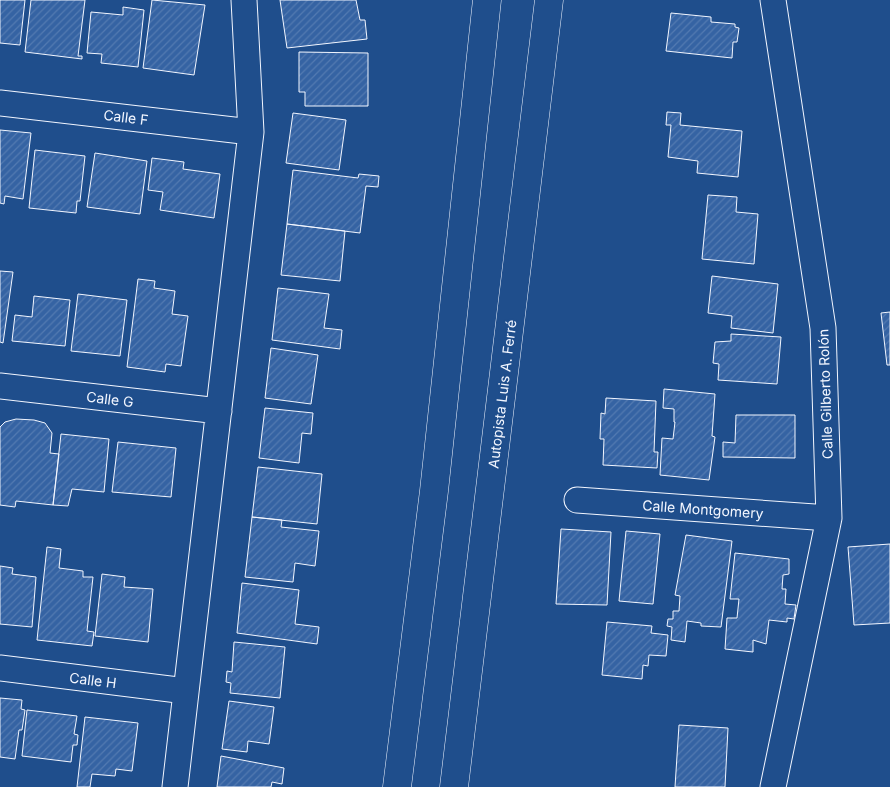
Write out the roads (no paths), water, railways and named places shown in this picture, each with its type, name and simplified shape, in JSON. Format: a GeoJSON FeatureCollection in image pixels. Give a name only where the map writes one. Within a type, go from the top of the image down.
{"type":"FeatureCollection","features":[{"type":"Feature","properties":{"kind":"highway"},"geometry":{"type":"LineString","coordinates":[[397,787],[433,501],[487,0]]}},
{"type":"Feature","properties":{"kind":"highway","name":"Autopista Luis A. Ferré"},"geometry":{"type":"LineString","coordinates":[[454,787],[549,0]]}},
{"type":"Feature","properties":{"kind":"street"},"geometry":{"type":"LineString","coordinates":[[175,787],[251,132],[244,0]]}},
{"type":"Feature","properties":{"kind":"street","name":"Calle Gilberto Rolón"},"geometry":{"type":"LineString","coordinates":[[773,0],[823,328],[828,518],[773,787]]}},
{"type":"Feature","properties":{"kind":"street","name":"Calle F"},"geometry":{"type":"LineString","coordinates":[[0,103],[251,132]]}},
{"type":"Feature","properties":{"kind":"street","name":"Calle G"},"geometry":{"type":"LineString","coordinates":[[0,386],[219,411]]}},
{"type":"Feature","properties":{"kind":"street","name":"Calle Montgomery"},"geometry":{"type":"LineString","coordinates":[[577,500],[828,518]]}},
{"type":"Feature","properties":{"kind":"street","name":"Calle H"},"geometry":{"type":"LineString","coordinates":[[0,668],[186,691]]}}]}
